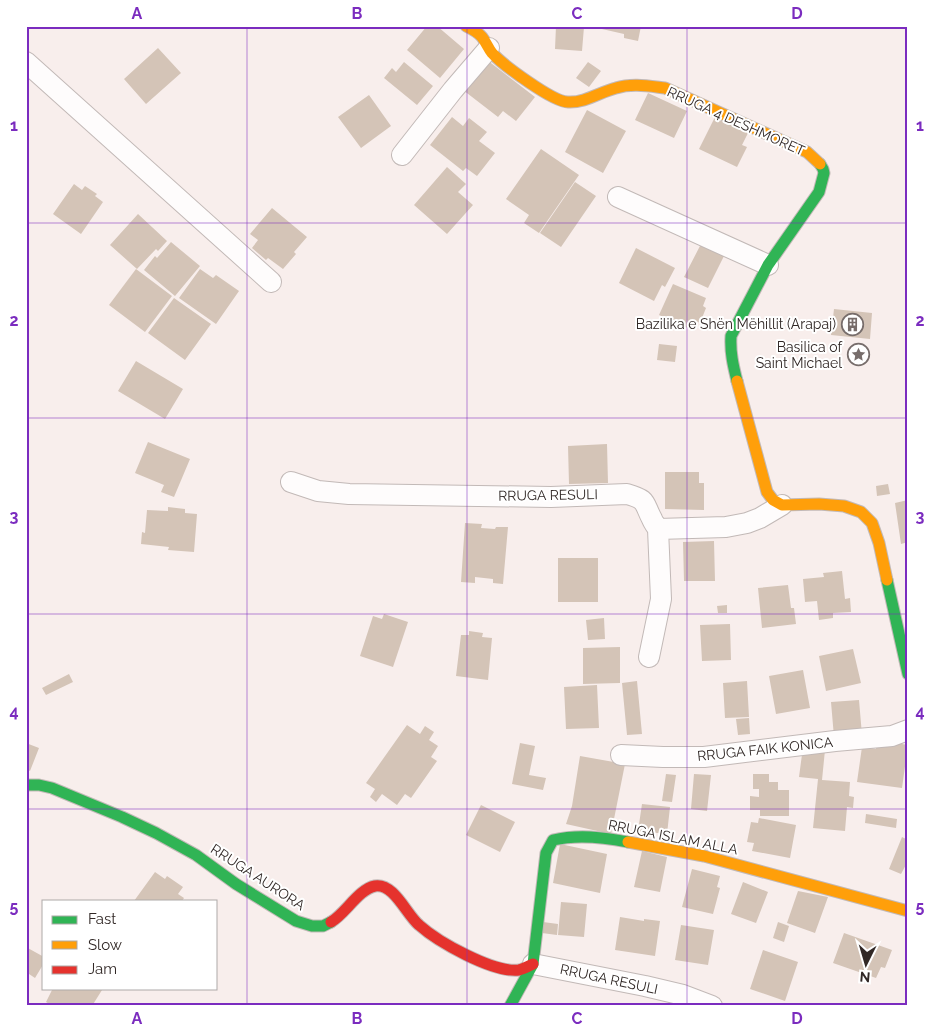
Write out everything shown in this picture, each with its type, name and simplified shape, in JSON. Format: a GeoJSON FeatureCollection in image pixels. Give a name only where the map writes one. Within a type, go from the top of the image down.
{"type":"FeatureCollection","features":[{"type":"Feature","properties":{"kind":"street","name":"RRUGA 4 DESHMORET"},"geometry":{"type":"LineString","coordinates":[[466,26],[483,38],[488,48],[502,62],[551,96],[563,102],[572,103],[624,85],[645,85],[665,88],[807,152],[819,160],[824,169],[819,192],[768,265],[731,336],[731,358],[767,492],[773,500],[782,505]]}},
{"type":"Feature","properties":{"kind":"street"},"geometry":{"type":"LineString","coordinates":[[402,155],[452,90],[488,48]]}},
{"type":"Feature","properties":{"kind":"street"},"geometry":{"type":"LineString","coordinates":[[26,62],[271,282]]}},
{"type":"Feature","properties":{"kind":"street"},"geometry":{"type":"LineString","coordinates":[[618,197],[768,265]]}},
{"type":"Feature","properties":{"kind":"street","name":"RRUGA RESULI"},"geometry":{"type":"LineString","coordinates":[[291,482],[318,491],[349,494],[551,496],[627,494],[638,497],[646,504],[658,529]]}},
{"type":"Feature","properties":{"kind":"street"},"geometry":{"type":"LineString","coordinates":[[649,657],[661,599],[658,529],[726,527],[747,523],[760,518],[782,505],[818,504],[844,506],[861,512],[872,524],[879,543],[908,674]]}},
{"type":"Feature","properties":{"kind":"street","name":"RRUGA FAIK KONICA"},"geometry":{"type":"LineString","coordinates":[[621,755],[704,757],[892,736],[908,730]]}},
{"type":"Feature","properties":{"kind":"street","name":"RRUGA AURORA"},"geometry":{"type":"LineString","coordinates":[[26,785],[52,788],[139,824],[191,851],[238,885],[300,923],[314,926],[326,925],[335,921],[369,888],[380,886],[390,890],[411,917],[444,943],[492,966],[505,970],[520,970],[533,964]]}},
{"type":"Feature","properties":{"kind":"street","name":"RRUGA ISLAM ALLA"},"geometry":{"type":"LineString","coordinates":[[510,1006],[533,964],[546,853],[553,840],[584,836],[614,839],[704,856],[908,911]]}},
{"type":"Feature","properties":{"kind":"street","name":"RRUGA RESULI"},"geometry":{"type":"LineString","coordinates":[[533,964],[645,986],[683,995],[712,1006]]}},
{"type":"Feature","properties":{"kind":"building"},"geometry":{"type":"Polygon","coordinates":[[[427,26],[437,26],[464,49],[440,78],[407,50],[427,26]]]}},
{"type":"Feature","properties":{"kind":"building"},"geometry":{"type":"Polygon","coordinates":[[[556,26],[584,27],[582,51],[555,49],[556,26]]]}},
{"type":"Feature","properties":{"kind":"building"},"geometry":{"type":"Polygon","coordinates":[[[603,26],[641,26],[638,41],[624,38],[624,34],[602,29],[603,26]]]}},
{"type":"Feature","properties":{"kind":"building"},"geometry":{"type":"Polygon","coordinates":[[[158,48],[181,73],[146,104],[124,79],[158,48]]]}},
{"type":"Feature","properties":{"kind":"building"},"geometry":{"type":"Polygon","coordinates":[[[487,60],[535,97],[516,121],[503,111],[498,117],[463,90],[487,60]]]}},
{"type":"Feature","properties":{"kind":"building"},"geometry":{"type":"Polygon","coordinates":[[[404,62],[433,86],[417,105],[384,78],[392,68],[396,72],[404,62]]]}},
{"type":"Feature","properties":{"kind":"building"},"geometry":{"type":"Polygon","coordinates":[[[588,62],[601,71],[589,87],[576,78],[588,62]]]}},
{"type":"Feature","properties":{"kind":"building"},"geometry":{"type":"Polygon","coordinates":[[[648,93],[687,111],[674,138],[635,120],[648,93]]]}},
{"type":"Feature","properties":{"kind":"building"},"geometry":{"type":"Polygon","coordinates":[[[369,95],[391,126],[361,148],[338,117],[369,95]]]}},
{"type":"Feature","properties":{"kind":"building"},"geometry":{"type":"Polygon","coordinates":[[[587,110],[626,131],[603,173],[565,152],[587,110]]]}},
{"type":"Feature","properties":{"kind":"building"},"geometry":{"type":"Polygon","coordinates":[[[716,115],[749,131],[742,145],[747,147],[737,167],[699,149],[716,115]]]}},
{"type":"Feature","properties":{"kind":"building"},"geometry":{"type":"Polygon","coordinates":[[[452,117],[463,126],[469,118],[487,132],[479,141],[495,153],[477,176],[466,168],[463,171],[430,145],[452,117]]]}},
{"type":"Feature","properties":{"kind":"building"},"geometry":{"type":"Polygon","coordinates":[[[541,149],[579,175],[539,233],[524,223],[529,215],[506,199],[541,149]]]}},
{"type":"Feature","properties":{"kind":"building"},"geometry":{"type":"Polygon","coordinates":[[[447,167],[466,184],[458,192],[473,205],[447,234],[414,205],[447,167]]]}},
{"type":"Feature","properties":{"kind":"building"},"geometry":{"type":"Polygon","coordinates":[[[575,182],[596,196],[561,247],[540,233],[575,182]]]}},
{"type":"Feature","properties":{"kind":"building"},"geometry":{"type":"Polygon","coordinates":[[[74,184],[82,190],[85,186],[97,194],[95,196],[103,202],[81,234],[53,214],[74,184]]]}},
{"type":"Feature","properties":{"kind":"building"},"geometry":{"type":"Polygon","coordinates":[[[272,208],[307,237],[283,269],[268,258],[266,260],[252,248],[258,240],[250,234],[272,208]]]}},
{"type":"Feature","properties":{"kind":"building"},"geometry":{"type":"Polygon","coordinates":[[[138,214],[167,241],[158,251],[156,249],[137,269],[110,245],[138,214]]]}},
{"type":"Feature","properties":{"kind":"building"},"geometry":{"type":"Polygon","coordinates":[[[171,242],[200,266],[175,296],[144,270],[155,256],[157,258],[171,242]]]}},
{"type":"Feature","properties":{"kind":"building"},"geometry":{"type":"Polygon","coordinates":[[[701,244],[724,256],[708,288],[684,277],[701,244]]]}},
{"type":"Feature","properties":{"kind":"building"},"geometry":{"type":"Polygon","coordinates":[[[636,248],[675,268],[665,287],[662,285],[654,301],[619,283],[636,248]]]}},
{"type":"Feature","properties":{"kind":"building"},"geometry":{"type":"Polygon","coordinates":[[[136,269],[172,296],[145,332],[109,305],[136,269]]]}},
{"type":"Feature","properties":{"kind":"building"},"geometry":{"type":"Polygon","coordinates":[[[200,269],[213,278],[216,275],[239,291],[216,324],[179,298],[200,269]]]}},
{"type":"Feature","properties":{"kind":"building"},"geometry":{"type":"Polygon","coordinates":[[[673,284],[706,298],[703,306],[706,308],[700,323],[696,321],[692,330],[659,315],[673,284]]]}},
{"type":"Feature","properties":{"kind":"building"},"geometry":{"type":"Polygon","coordinates":[[[174,298],[211,324],[185,360],[148,333],[174,298]]]}},
{"type":"Feature","properties":{"kind":"building","name":"Bazilika e Shën Mëhillit (Arapaj)"},"geometry":{"type":"Polygon","coordinates":[[[834,309],[872,313],[870,339],[831,335],[834,309]]]}},
{"type":"Feature","properties":{"kind":"building"},"geometry":{"type":"Polygon","coordinates":[[[659,344],[677,346],[675,362],[657,360],[659,344]]]}},
{"type":"Feature","properties":{"kind":"building"},"geometry":{"type":"Polygon","coordinates":[[[136,361],[183,389],[165,419],[118,391],[136,361]]]}},
{"type":"Feature","properties":{"kind":"building"},"geometry":{"type":"Polygon","coordinates":[[[148,442],[190,459],[174,497],[161,492],[164,485],[135,473],[148,442]]]}},
{"type":"Feature","properties":{"kind":"building"},"geometry":{"type":"Polygon","coordinates":[[[607,444],[608,483],[569,484],[568,446],[607,444]]]}},
{"type":"Feature","properties":{"kind":"building"},"geometry":{"type":"Polygon","coordinates":[[[665,472],[699,472],[699,483],[704,483],[704,510],[665,509],[665,472]]]}},
{"type":"Feature","properties":{"kind":"building"},"geometry":{"type":"Polygon","coordinates":[[[888,484],[890,494],[877,496],[876,486],[888,484]]]}},
{"type":"Feature","properties":{"kind":"building"},"geometry":{"type":"Polygon","coordinates":[[[908,500],[908,542],[901,544],[895,503],[908,500]]]}},
{"type":"Feature","properties":{"kind":"building"},"geometry":{"type":"Polygon","coordinates":[[[168,507],[185,509],[185,513],[197,514],[194,552],[168,550],[169,547],[141,544],[142,532],[145,533],[147,510],[168,511],[168,507]]]}},
{"type":"Feature","properties":{"kind":"building"},"geometry":{"type":"Polygon","coordinates":[[[465,523],[482,524],[481,528],[495,529],[496,527],[508,527],[503,584],[493,583],[493,579],[475,577],[475,583],[461,582],[465,523]]]}},
{"type":"Feature","properties":{"kind":"building"},"geometry":{"type":"Polygon","coordinates":[[[714,541],[715,581],[684,581],[683,542],[714,541]]]}},
{"type":"Feature","properties":{"kind":"building"},"geometry":{"type":"Polygon","coordinates":[[[558,558],[598,558],[598,602],[558,602],[558,558]]]}},
{"type":"Feature","properties":{"kind":"building"},"geometry":{"type":"Polygon","coordinates":[[[842,571],[845,599],[850,598],[851,612],[833,613],[833,618],[819,620],[817,601],[805,602],[803,579],[824,577],[823,573],[842,571]]]}},
{"type":"Feature","properties":{"kind":"building"},"geometry":{"type":"Polygon","coordinates":[[[788,585],[791,608],[794,608],[796,624],[762,628],[758,588],[788,585]]]}},
{"type":"Feature","properties":{"kind":"building"},"geometry":{"type":"Polygon","coordinates":[[[727,605],[727,613],[718,613],[717,606],[727,605]]]}},
{"type":"Feature","properties":{"kind":"building"},"geometry":{"type":"Polygon","coordinates":[[[384,614],[408,622],[393,667],[360,656],[373,616],[382,619],[384,614]]]}},
{"type":"Feature","properties":{"kind":"building"},"geometry":{"type":"Polygon","coordinates":[[[604,618],[605,639],[588,640],[586,620],[604,618]]]}},
{"type":"Feature","properties":{"kind":"building"},"geometry":{"type":"Polygon","coordinates":[[[730,624],[731,660],[702,661],[700,625],[730,624]]]}},
{"type":"Feature","properties":{"kind":"building"},"geometry":{"type":"Polygon","coordinates":[[[469,631],[483,633],[482,637],[492,638],[488,680],[456,676],[461,635],[469,635],[469,631]]]}},
{"type":"Feature","properties":{"kind":"building"},"geometry":{"type":"Polygon","coordinates":[[[620,647],[620,683],[583,684],[583,648],[620,647]]]}},
{"type":"Feature","properties":{"kind":"building"},"geometry":{"type":"Polygon","coordinates":[[[853,649],[861,683],[826,691],[819,656],[853,649]]]}},
{"type":"Feature","properties":{"kind":"building"},"geometry":{"type":"Polygon","coordinates":[[[803,670],[810,708],[776,714],[769,676],[803,670]]]}},
{"type":"Feature","properties":{"kind":"building"},"geometry":{"type":"Polygon","coordinates":[[[69,674],[73,682],[46,695],[42,688],[69,674]]]}},
{"type":"Feature","properties":{"kind":"building"},"geometry":{"type":"Polygon","coordinates":[[[637,681],[642,734],[627,735],[622,683],[637,681]]]}},
{"type":"Feature","properties":{"kind":"building"},"geometry":{"type":"Polygon","coordinates":[[[747,681],[749,717],[725,718],[723,683],[747,681]]]}},
{"type":"Feature","properties":{"kind":"building"},"geometry":{"type":"Polygon","coordinates":[[[597,685],[599,728],[566,729],[564,687],[597,685]]]}},
{"type":"Feature","properties":{"kind":"building"},"geometry":{"type":"Polygon","coordinates":[[[859,700],[862,735],[834,737],[831,702],[859,700]]]}},
{"type":"Feature","properties":{"kind":"building"},"geometry":{"type":"Polygon","coordinates":[[[749,718],[750,734],[738,735],[736,719],[749,718]]]}},
{"type":"Feature","properties":{"kind":"building"},"geometry":{"type":"Polygon","coordinates":[[[407,725],[420,734],[425,726],[434,732],[429,740],[438,746],[431,757],[437,761],[411,798],[405,794],[397,805],[382,794],[376,802],[370,797],[375,789],[366,783],[407,725]]]}},
{"type":"Feature","properties":{"kind":"building"},"geometry":{"type":"Polygon","coordinates":[[[890,742],[908,745],[902,788],[857,782],[862,747],[876,749],[876,745],[889,747],[890,742]]]}},
{"type":"Feature","properties":{"kind":"building"},"geometry":{"type":"Polygon","coordinates":[[[26,743],[39,748],[30,771],[26,769],[26,743]]]}},
{"type":"Feature","properties":{"kind":"building"},"geometry":{"type":"Polygon","coordinates":[[[520,743],[535,746],[529,775],[546,778],[543,790],[512,784],[520,743]]]}},
{"type":"Feature","properties":{"kind":"building"},"geometry":{"type":"Polygon","coordinates":[[[803,747],[825,750],[822,780],[850,782],[849,796],[854,797],[853,808],[847,807],[845,831],[813,828],[818,779],[799,777],[803,747]]]}},
{"type":"Feature","properties":{"kind":"building"},"geometry":{"type":"Polygon","coordinates":[[[580,756],[625,764],[611,834],[566,824],[572,806],[580,756]]]}},
{"type":"Feature","properties":{"kind":"building"},"geometry":{"type":"Polygon","coordinates":[[[666,774],[676,775],[672,802],[662,801],[666,774]]]}},
{"type":"Feature","properties":{"kind":"building"},"geometry":{"type":"Polygon","coordinates":[[[694,774],[711,775],[707,811],[691,809],[694,774]]]}},
{"type":"Feature","properties":{"kind":"building"},"geometry":{"type":"Polygon","coordinates":[[[753,774],[769,774],[769,782],[778,782],[778,790],[789,790],[789,816],[760,816],[760,810],[750,810],[750,796],[759,797],[759,789],[753,789],[753,774]]]}},
{"type":"Feature","properties":{"kind":"building"},"geometry":{"type":"Polygon","coordinates":[[[642,804],[670,807],[667,834],[638,831],[642,804]]]}},
{"type":"Feature","properties":{"kind":"building"},"geometry":{"type":"Polygon","coordinates":[[[481,805],[515,822],[500,852],[466,835],[481,805]]]}},
{"type":"Feature","properties":{"kind":"building"},"geometry":{"type":"Polygon","coordinates":[[[866,814],[897,819],[896,828],[865,823],[866,814]]]}},
{"type":"Feature","properties":{"kind":"building"},"geometry":{"type":"Polygon","coordinates":[[[759,818],[796,825],[790,858],[752,851],[754,843],[747,842],[751,822],[758,823],[759,818]]]}},
{"type":"Feature","properties":{"kind":"building"},"geometry":{"type":"Polygon","coordinates":[[[902,837],[908,840],[908,861],[901,874],[889,869],[902,837]]]}},
{"type":"Feature","properties":{"kind":"building"},"geometry":{"type":"Polygon","coordinates":[[[560,844],[607,854],[600,893],[553,883],[560,844]]]}},
{"type":"Feature","properties":{"kind":"building"},"geometry":{"type":"Polygon","coordinates":[[[642,851],[667,857],[660,892],[634,887],[642,851]]]}},
{"type":"Feature","properties":{"kind":"building"},"geometry":{"type":"Polygon","coordinates":[[[692,869],[720,876],[717,887],[720,888],[713,914],[682,907],[692,869]]]}},
{"type":"Feature","properties":{"kind":"building"},"geometry":{"type":"Polygon","coordinates":[[[155,872],[165,879],[167,876],[183,887],[178,894],[184,898],[183,900],[135,900],[155,872]]]}},
{"type":"Feature","properties":{"kind":"building"},"geometry":{"type":"Polygon","coordinates":[[[743,882],[768,892],[756,923],[731,914],[743,882]]]}},
{"type":"Feature","properties":{"kind":"building"},"geometry":{"type":"Polygon","coordinates":[[[798,891],[828,897],[815,933],[787,923],[798,891]]]}},
{"type":"Feature","properties":{"kind":"building"},"geometry":{"type":"Polygon","coordinates":[[[561,902],[587,904],[584,937],[558,935],[561,902]]]}},
{"type":"Feature","properties":{"kind":"building"},"geometry":{"type":"Polygon","coordinates":[[[620,917],[644,921],[644,919],[660,921],[655,956],[615,950],[620,917]]]}},
{"type":"Feature","properties":{"kind":"building"},"geometry":{"type":"Polygon","coordinates":[[[543,922],[558,924],[557,935],[542,933],[543,922]]]}},
{"type":"Feature","properties":{"kind":"building"},"geometry":{"type":"Polygon","coordinates":[[[778,922],[789,926],[784,942],[773,938],[778,922]]]}},
{"type":"Feature","properties":{"kind":"building"},"geometry":{"type":"Polygon","coordinates":[[[681,925],[714,930],[708,965],[675,960],[681,925]]]}},
{"type":"Feature","properties":{"kind":"building"},"geometry":{"type":"Polygon","coordinates":[[[844,933],[892,950],[885,968],[881,967],[876,978],[833,963],[844,933]]]}},
{"type":"Feature","properties":{"kind":"building"},"geometry":{"type":"Polygon","coordinates":[[[26,947],[42,956],[42,966],[35,978],[29,974],[26,979],[26,947]]]}},
{"type":"Feature","properties":{"kind":"building"},"geometry":{"type":"Polygon","coordinates":[[[763,950],[798,962],[785,1001],[750,989],[763,950]]]}},
{"type":"Feature","properties":{"kind":"building"},"geometry":{"type":"Polygon","coordinates":[[[52,990],[102,990],[92,1006],[53,1006],[46,1002],[52,990]]]}},
{"type":"Feature","properties":{"kind":"traffic: fast"},"geometry":{"type":"LineString","coordinates":[[737,381],[732,358],[731,336],[768,265],[819,192],[824,173],[820,164]]}},
{"type":"Feature","properties":{"kind":"traffic: fast"},"geometry":{"type":"LineString","coordinates":[[887,580],[908,674]]}},
{"type":"Feature","properties":{"kind":"traffic: fast"},"geometry":{"type":"LineString","coordinates":[[26,785],[52,788],[156,833],[196,855],[236,884],[296,921],[312,926],[323,926],[331,922]]}},
{"type":"Feature","properties":{"kind":"traffic: fast"},"geometry":{"type":"LineString","coordinates":[[510,1006],[533,964],[546,853],[553,840],[590,837],[628,842]]}},
{"type":"Feature","properties":{"kind":"traffic: slow"},"geometry":{"type":"LineString","coordinates":[[466,26],[480,35],[492,53],[506,66],[540,90],[561,100],[568,102],[580,101],[622,86],[640,85],[665,88],[807,152],[820,164]]}},
{"type":"Feature","properties":{"kind":"traffic: slow"},"geometry":{"type":"LineString","coordinates":[[737,381],[767,492],[773,500],[782,505],[819,504],[844,506],[861,512],[872,523],[879,543],[887,580]]}},
{"type":"Feature","properties":{"kind":"traffic: slow"},"geometry":{"type":"LineString","coordinates":[[628,842],[704,856],[908,911]]}},
{"type":"Feature","properties":{"kind":"traffic: jam"},"geometry":{"type":"LineString","coordinates":[[331,922],[363,892],[375,886],[382,886],[394,894],[419,925],[452,948],[481,962],[508,970],[519,970],[533,964]]}},
{"type":"Feature","properties":{"kind":"place","name":"Bazilika e Shën Mëhillit (Arapaj)"},"geometry":{"type":"Point","coordinates":[852,324]}},
{"type":"Feature","properties":{"kind":"place","name":"Basilica of Saint Michael"},"geometry":{"type":"Point","coordinates":[858,355]}}]}
